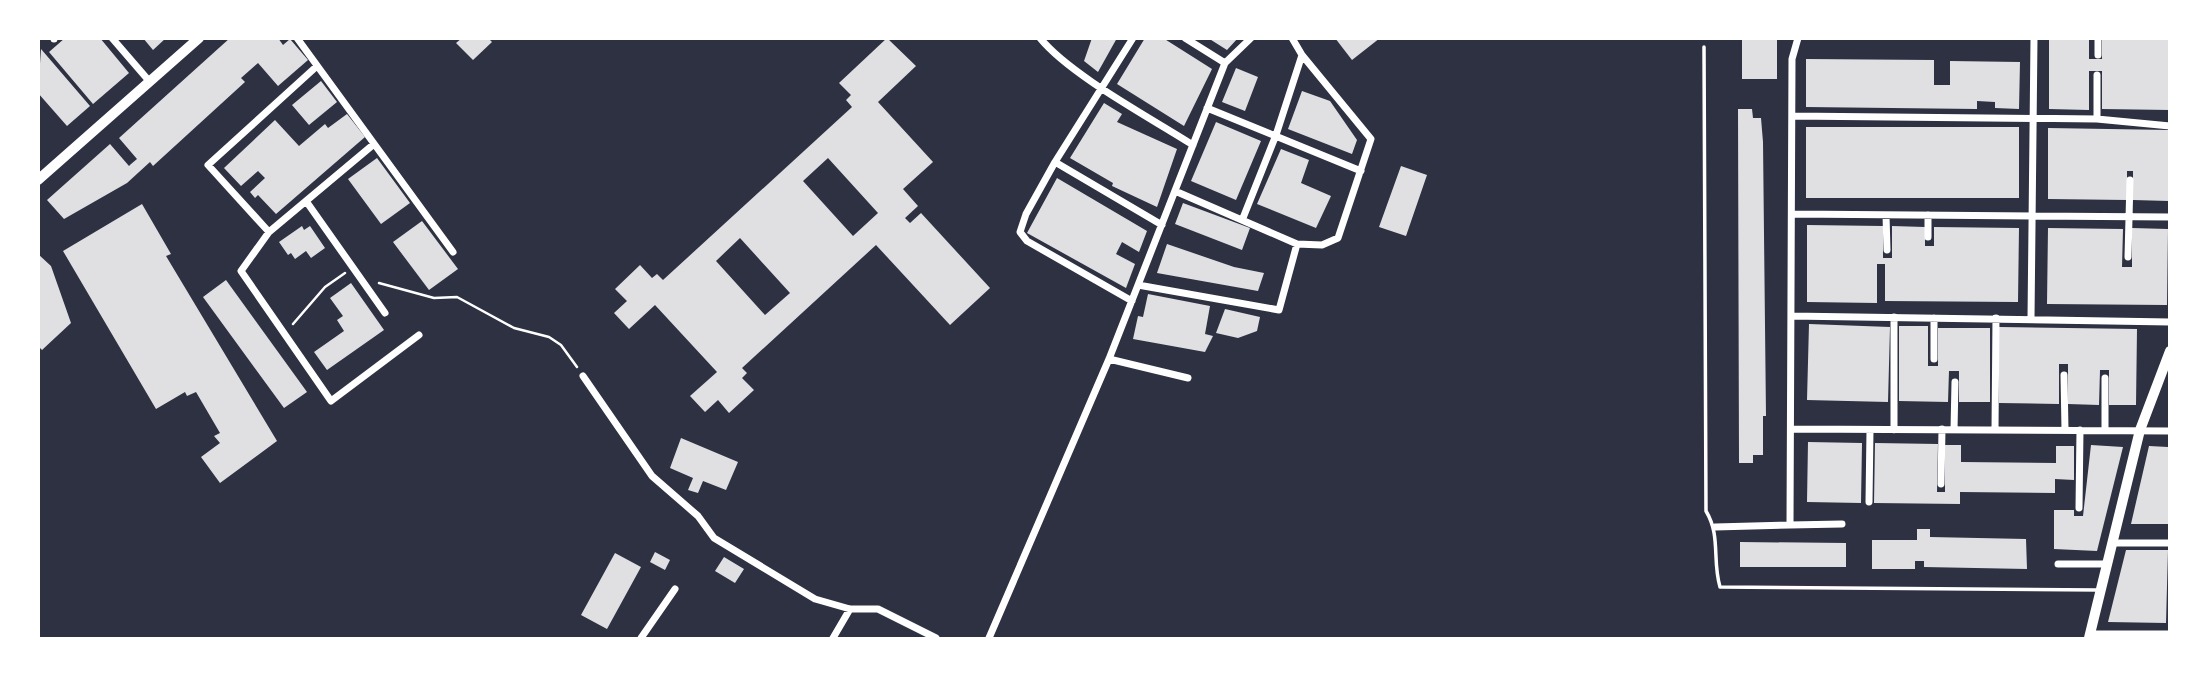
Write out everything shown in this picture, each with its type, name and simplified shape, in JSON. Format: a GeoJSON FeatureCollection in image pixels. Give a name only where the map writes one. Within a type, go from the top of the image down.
{"type":"FeatureCollection","features":[{"type":"Feature","properties":{"kind":"main road"},"geometry":{"type":"LineString","coordinates":[[38,180],[199,38]]}},
{"type":"Feature","properties":{"kind":"street"},"geometry":{"type":"LineString","coordinates":[[112,38],[150,82]]}},
{"type":"Feature","properties":{"kind":"street"},"geometry":{"type":"LineString","coordinates":[[297,38],[453,252]]}},
{"type":"Feature","properties":{"kind":"street"},"geometry":{"type":"LineString","coordinates":[[1040,38],[1059,57],[1193,145]]}},
{"type":"Feature","properties":{"kind":"street"},"geometry":{"type":"LineString","coordinates":[[1132,301],[1027,241],[1020,232],[1026,214],[1055,162],[1133,38]]}},
{"type":"Feature","properties":{"kind":"street"},"geometry":{"type":"LineString","coordinates":[[1185,38],[1225,63]]}},
{"type":"Feature","properties":{"kind":"street"},"geometry":{"type":"LineString","coordinates":[[989,639],[1109,359],[1225,63],[1251,38]]}},
{"type":"Feature","properties":{"kind":"street"},"geometry":{"type":"LineString","coordinates":[[1175,191],[1243,218],[1297,244],[1322,245],[1338,238],[1371,139],[1302,55],[1292,38]]}},
{"type":"Feature","properties":{"kind":"street"},"geometry":{"type":"LineString","coordinates":[[1790,525],[1792,59],[1798,38]]}},
{"type":"Feature","properties":{"kind":"street"},"geometry":{"type":"LineString","coordinates":[[2031,319],[2034,38]]}},
{"type":"Feature","properties":{"kind":"street"},"geometry":{"type":"LineString","coordinates":[[2098,38],[2098,55]]}},
{"type":"Feature","properties":{"kind":"street"},"geometry":{"type":"LineString","coordinates":[[1243,218],[1276,135],[1302,55]]}},
{"type":"Feature","properties":{"kind":"street"},"geometry":{"type":"LineString","coordinates":[[269,232],[208,165],[317,66]]}},
{"type":"Feature","properties":{"kind":"street"},"geometry":{"type":"LineString","coordinates":[[2096,75],[2097,119]]}},
{"type":"Feature","properties":{"kind":"street"},"geometry":{"type":"LineString","coordinates":[[1207,108],[1361,170]]}},
{"type":"Feature","properties":{"kind":"street"},"geometry":{"type":"LineString","coordinates":[[1792,116],[2097,119],[2169,125]]}},
{"type":"Feature","properties":{"kind":"street"},"geometry":{"type":"LineString","coordinates":[[374,144],[269,232],[241,271],[331,401],[419,335]]}},
{"type":"Feature","properties":{"kind":"street"},"geometry":{"type":"LineString","coordinates":[[1055,162],[1161,225]]}},
{"type":"Feature","properties":{"kind":"street"},"geometry":{"type":"LineString","coordinates":[[2127,257],[2130,180]]}},
{"type":"Feature","properties":{"kind":"street"},"geometry":{"type":"LineString","coordinates":[[306,201],[385,313]]}},
{"type":"Feature","properties":{"kind":"street"},"geometry":{"type":"LineString","coordinates":[[1793,214],[2169,217]]}},
{"type":"Feature","properties":{"kind":"street"},"geometry":{"type":"LineString","coordinates":[[1886,215],[1887,250]]}},
{"type":"Feature","properties":{"kind":"street"},"geometry":{"type":"LineString","coordinates":[[1928,215],[1928,237]]}},
{"type":"Feature","properties":{"kind":"street"},"geometry":{"type":"LineString","coordinates":[[1138,285],[1279,310],[1297,244]]}},
{"type":"Feature","properties":{"kind":"street"},"geometry":{"type":"LineString","coordinates":[[1791,316],[2169,322]]}},
{"type":"Feature","properties":{"kind":"street"},"geometry":{"type":"LineString","coordinates":[[1894,317],[1894,430]]}},
{"type":"Feature","properties":{"kind":"street"},"geometry":{"type":"LineString","coordinates":[[1934,318],[1934,359]]}},
{"type":"Feature","properties":{"kind":"street"},"geometry":{"type":"LineString","coordinates":[[1995,429],[1996,318]]}},
{"type":"Feature","properties":{"kind":"street"},"geometry":{"type":"LineString","coordinates":[[2169,351],[2140,430],[2090,636],[2169,634]]}},
{"type":"Feature","properties":{"kind":"street"},"geometry":{"type":"LineString","coordinates":[[1109,359],[1188,378]]}},
{"type":"Feature","properties":{"kind":"street"},"geometry":{"type":"LineString","coordinates":[[2064,375],[2065,430]]}},
{"type":"Feature","properties":{"kind":"street"},"geometry":{"type":"LineString","coordinates":[[583,376],[652,476],[698,516],[714,538],[815,599],[850,609],[878,609],[936,639]]}},
{"type":"Feature","properties":{"kind":"street"},"geometry":{"type":"LineString","coordinates":[[2105,378],[2105,430]]}},
{"type":"Feature","properties":{"kind":"street"},"geometry":{"type":"LineString","coordinates":[[1954,430],[1955,382]]}},
{"type":"Feature","properties":{"kind":"street"},"geometry":{"type":"LineString","coordinates":[[1791,429],[2169,431]]}},
{"type":"Feature","properties":{"kind":"street"},"geometry":{"type":"LineString","coordinates":[[1869,502],[1870,429]]}},
{"type":"Feature","properties":{"kind":"street"},"geometry":{"type":"LineString","coordinates":[[1941,484],[1942,429]]}},
{"type":"Feature","properties":{"kind":"street"},"geometry":{"type":"LineString","coordinates":[[2079,508],[2080,430]]}},
{"type":"Feature","properties":{"kind":"street"},"geometry":{"type":"LineString","coordinates":[[1715,527],[1842,524]]}},
{"type":"Feature","properties":{"kind":"street"},"geometry":{"type":"LineString","coordinates":[[2113,544],[2169,543]]}},
{"type":"Feature","properties":{"kind":"street"},"geometry":{"type":"LineString","coordinates":[[2058,564],[2108,564]]}},
{"type":"Feature","properties":{"kind":"street"},"geometry":{"type":"LineString","coordinates":[[641,639],[675,589]]}},
{"type":"Feature","properties":{"kind":"street"},"geometry":{"type":"LineString","coordinates":[[833,639],[850,609]]}},
{"type":"Feature","properties":{"kind":"lane"},"geometry":{"type":"LineString","coordinates":[[1704,47],[1706,512],[1715,527],[1716,573],[1720,587],[2100,590]]}},
{"type":"Feature","properties":{"kind":"path"},"geometry":{"type":"LineString","coordinates":[[284,335],[325,287],[352,267]]}},
{"type":"Feature","properties":{"kind":"path"},"geometry":{"type":"LineString","coordinates":[[363,283],[388,283],[411,294],[434,298],[457,297],[470,302],[514,328],[555,341],[583,376]]}},
{"type":"Feature","properties":{"kind":"building"},"geometry":{"type":"Polygon","coordinates":[[[65,38],[100,38],[129,73],[93,104],[49,52],[65,38]]]}},
{"type":"Feature","properties":{"kind":"building"},"geometry":{"type":"Polygon","coordinates":[[[143,38],[166,38],[153,50],[143,38]]]}},
{"type":"Feature","properties":{"kind":"building"},"geometry":{"type":"Polygon","coordinates":[[[230,38],[278,38],[283,45],[290,39],[308,60],[278,86],[258,63],[241,78],[245,82],[153,166],[150,162],[127,183],[64,219],[47,200],[110,144],[129,166],[137,159],[119,138],[230,38]]]}},
{"type":"Feature","properties":{"kind":"building"},"geometry":{"type":"Polygon","coordinates":[[[462,38],[488,38],[492,42],[473,60],[456,43],[462,38]]]}},
{"type":"Feature","properties":{"kind":"building"},"geometry":{"type":"Polygon","coordinates":[[[887,38],[916,66],[878,102],[933,162],[903,189],[918,206],[905,218],[910,223],[921,213],[990,288],[950,325],[876,245],[742,368],[747,373],[742,378],[754,390],[729,413],[718,400],[705,412],[690,396],[717,372],[655,305],[629,329],[614,313],[627,301],[615,289],[640,265],[652,278],[657,274],[663,280],[852,107],[846,100],[851,95],[839,83],[887,38]],[[828,158],[803,181],[853,236],[878,213],[828,158]],[[740,238],[716,261],[765,315],[790,293],[740,238]]]}},
{"type":"Feature","properties":{"kind":"building"},"geometry":{"type":"Polygon","coordinates":[[[1092,38],[1117,38],[1098,72],[1084,61],[1092,38]]]}},
{"type":"Feature","properties":{"kind":"building"},"geometry":{"type":"Polygon","coordinates":[[[1145,38],[1163,38],[1212,69],[1184,126],[1117,84],[1145,38]]]}},
{"type":"Feature","properties":{"kind":"building"},"geometry":{"type":"Polygon","coordinates":[[[1208,38],[1238,38],[1227,50],[1208,38]]]}},
{"type":"Feature","properties":{"kind":"building"},"geometry":{"type":"Polygon","coordinates":[[[1335,38],[1380,38],[1352,60],[1335,38]]]}},
{"type":"Feature","properties":{"kind":"building"},"geometry":{"type":"Polygon","coordinates":[[[1742,38],[1777,38],[1777,79],[1742,79],[1742,38]]]}},
{"type":"Feature","properties":{"kind":"building"},"geometry":{"type":"Polygon","coordinates":[[[2049,38],[2089,38],[2089,59],[2102,59],[2102,38],[2170,38],[2170,110],[2102,109],[2102,71],[2089,71],[2089,110],[2049,109],[2049,38]]]}},
{"type":"Feature","properties":{"kind":"building"},"geometry":{"type":"Polygon","coordinates":[[[41,49],[90,106],[67,126],[38,93],[41,49]]]}},
{"type":"Feature","properties":{"kind":"building"},"geometry":{"type":"Polygon","coordinates":[[[1806,59],[1934,60],[1934,85],[1950,85],[1950,61],[2020,62],[2019,109],[1995,108],[1995,102],[1977,101],[1977,109],[1806,107],[1806,59]]]}},
{"type":"Feature","properties":{"kind":"building"},"geometry":{"type":"Polygon","coordinates":[[[1236,68],[1258,77],[1245,111],[1222,102],[1236,68]]]}},
{"type":"Feature","properties":{"kind":"building"},"geometry":{"type":"Polygon","coordinates":[[[321,81],[337,102],[309,125],[292,105],[321,81]]]}},
{"type":"Feature","properties":{"kind":"building"},"geometry":{"type":"Polygon","coordinates":[[[1302,91],[1330,101],[1357,140],[1352,154],[1288,129],[1302,91]]]}},
{"type":"Feature","properties":{"kind":"building"},"geometry":{"type":"Polygon","coordinates":[[[1104,103],[1122,114],[1117,122],[1177,149],[1157,207],[1112,186],[1113,183],[1070,158],[1104,103]]]}},
{"type":"Feature","properties":{"kind":"building"},"geometry":{"type":"Polygon","coordinates":[[[1738,109],[1752,109],[1753,118],[1761,118],[1763,142],[1766,416],[1763,416],[1763,455],[1753,455],[1753,463],[1739,463],[1738,109]]]}},
{"type":"Feature","properties":{"kind":"building"},"geometry":{"type":"Polygon","coordinates":[[[347,114],[365,137],[276,214],[258,195],[255,198],[250,192],[265,178],[258,171],[241,186],[224,168],[275,120],[299,146],[325,124],[328,128],[347,114]]]}},
{"type":"Feature","properties":{"kind":"building"},"geometry":{"type":"Polygon","coordinates":[[[1216,122],[1261,141],[1236,200],[1191,181],[1216,122]]]}},
{"type":"Feature","properties":{"kind":"building"},"geometry":{"type":"Polygon","coordinates":[[[1806,127],[2019,127],[2019,198],[1806,198],[1806,127]]]}},
{"type":"Feature","properties":{"kind":"building"},"geometry":{"type":"Polygon","coordinates":[[[2048,128],[2169,130],[2169,201],[2133,200],[2133,171],[2127,171],[2127,200],[2048,199],[2048,128]]]}},
{"type":"Feature","properties":{"kind":"building"},"geometry":{"type":"Polygon","coordinates":[[[1281,149],[1309,160],[1301,183],[1331,196],[1316,228],[1257,204],[1281,149]]]}},
{"type":"Feature","properties":{"kind":"building"},"geometry":{"type":"Polygon","coordinates":[[[377,158],[410,203],[381,224],[348,179],[377,158]]]}},
{"type":"Feature","properties":{"kind":"building"},"geometry":{"type":"Polygon","coordinates":[[[1401,166],[1427,175],[1406,236],[1379,227],[1401,166]]]}},
{"type":"Feature","properties":{"kind":"building"},"geometry":{"type":"Polygon","coordinates":[[[1057,178],[1147,231],[1139,252],[1122,242],[1116,254],[1135,264],[1126,288],[1027,233],[1057,178]]]}},
{"type":"Feature","properties":{"kind":"building"},"geometry":{"type":"Polygon","coordinates":[[[1183,203],[1250,228],[1242,250],[1175,224],[1183,203]]]}},
{"type":"Feature","properties":{"kind":"building"},"geometry":{"type":"Polygon","coordinates":[[[142,204],[171,254],[166,256],[277,441],[220,483],[201,457],[220,443],[214,436],[220,433],[196,392],[187,396],[185,392],[156,409],[63,251],[142,204]]]}},
{"type":"Feature","properties":{"kind":"building"},"geometry":{"type":"Polygon","coordinates":[[[422,221],[458,269],[429,290],[393,242],[422,221]]]}},
{"type":"Feature","properties":{"kind":"building"},"geometry":{"type":"Polygon","coordinates":[[[1807,225],[1883,226],[1883,258],[1892,258],[1892,226],[1925,227],[1925,246],[1934,246],[1934,227],[2019,228],[2018,302],[1885,301],[1885,264],[1877,264],[1877,303],[1807,302],[1807,225]]]}},
{"type":"Feature","properties":{"kind":"building"},"geometry":{"type":"Polygon","coordinates":[[[302,226],[304,230],[310,226],[325,248],[311,258],[306,251],[295,259],[291,253],[288,255],[279,242],[302,226]]]}},
{"type":"Feature","properties":{"kind":"building"},"geometry":{"type":"Polygon","coordinates":[[[2048,228],[2123,229],[2122,267],[2132,267],[2132,228],[2168,229],[2167,305],[2047,304],[2048,228]]]}},
{"type":"Feature","properties":{"kind":"building"},"geometry":{"type":"Polygon","coordinates":[[[1167,244],[1234,267],[1264,273],[1258,291],[1157,273],[1167,244]]]}},
{"type":"Feature","properties":{"kind":"building"},"geometry":{"type":"Polygon","coordinates":[[[38,254],[51,266],[71,323],[42,350],[38,346],[38,254]]]}},
{"type":"Feature","properties":{"kind":"building"},"geometry":{"type":"Polygon","coordinates":[[[226,280],[307,392],[284,408],[203,297],[226,280]]]}},
{"type":"Feature","properties":{"kind":"building"},"geometry":{"type":"Polygon","coordinates":[[[351,283],[384,330],[327,370],[314,352],[344,331],[337,320],[343,316],[330,298],[351,283]]]}},
{"type":"Feature","properties":{"kind":"building"},"geometry":{"type":"Polygon","coordinates":[[[1148,294],[1210,306],[1205,334],[1213,336],[1205,352],[1133,339],[1138,316],[1143,317],[1148,294]]]}},
{"type":"Feature","properties":{"kind":"building"},"geometry":{"type":"Polygon","coordinates":[[[1225,309],[1260,317],[1257,331],[1238,338],[1216,333],[1225,309]]]}},
{"type":"Feature","properties":{"kind":"building"},"geometry":{"type":"Polygon","coordinates":[[[1809,324],[1890,327],[1888,402],[1807,400],[1809,324]]]}},
{"type":"Feature","properties":{"kind":"building"},"geometry":{"type":"Polygon","coordinates":[[[1899,326],[1928,326],[1928,366],[1938,366],[1938,328],[1990,328],[1990,402],[1959,402],[1959,371],[1949,371],[1948,402],[1899,401],[1899,326]]]}},
{"type":"Feature","properties":{"kind":"building"},"geometry":{"type":"Polygon","coordinates":[[[1999,327],[2137,329],[2136,405],[2109,405],[2109,370],[2100,370],[2099,405],[2068,404],[2068,364],[2059,364],[2059,404],[1999,403],[1999,327]]]}},
{"type":"Feature","properties":{"kind":"building"},"geometry":{"type":"Polygon","coordinates":[[[681,438],[738,462],[726,490],[703,481],[698,493],[688,490],[693,478],[670,468],[681,438]]]}},
{"type":"Feature","properties":{"kind":"building"},"geometry":{"type":"Polygon","coordinates":[[[1808,442],[1862,443],[1861,503],[1807,502],[1808,442]]]}},
{"type":"Feature","properties":{"kind":"building"},"geometry":{"type":"Polygon","coordinates":[[[1875,443],[1938,444],[1937,492],[1945,492],[1945,445],[1961,445],[1961,462],[2056,463],[2056,446],[2074,446],[2074,480],[2055,479],[2055,493],[1960,492],[1960,504],[1874,503],[1875,443]]]}},
{"type":"Feature","properties":{"kind":"building"},"geometry":{"type":"Polygon","coordinates":[[[2091,445],[2123,447],[2097,551],[2054,549],[2054,510],[2074,510],[2074,516],[2083,516],[2091,445]]]}},
{"type":"Feature","properties":{"kind":"building"},"geometry":{"type":"Polygon","coordinates":[[[2149,446],[2168,447],[2169,524],[2131,524],[2149,446]]]}},
{"type":"Feature","properties":{"kind":"building"},"geometry":{"type":"Polygon","coordinates":[[[1917,529],[1930,529],[1930,537],[2026,539],[2027,569],[1924,567],[1924,561],[1915,561],[1915,569],[1872,569],[1872,540],[1917,540],[1917,529]]]}},
{"type":"Feature","properties":{"kind":"building"},"geometry":{"type":"Polygon","coordinates":[[[1740,542],[1846,543],[1846,567],[1740,567],[1740,542]]]}},
{"type":"Feature","properties":{"kind":"building"},"geometry":{"type":"Polygon","coordinates":[[[2126,550],[2168,550],[2166,623],[2108,622],[2126,550]]]}},
{"type":"Feature","properties":{"kind":"building"},"geometry":{"type":"Polygon","coordinates":[[[655,552],[670,560],[665,570],[650,562],[655,552]]]}},
{"type":"Feature","properties":{"kind":"building"},"geometry":{"type":"Polygon","coordinates":[[[615,553],[641,567],[607,629],[581,615],[615,553]]]}},
{"type":"Feature","properties":{"kind":"building"},"geometry":{"type":"Polygon","coordinates":[[[724,557],[744,569],[735,583],[715,571],[724,557]]]}}]}
